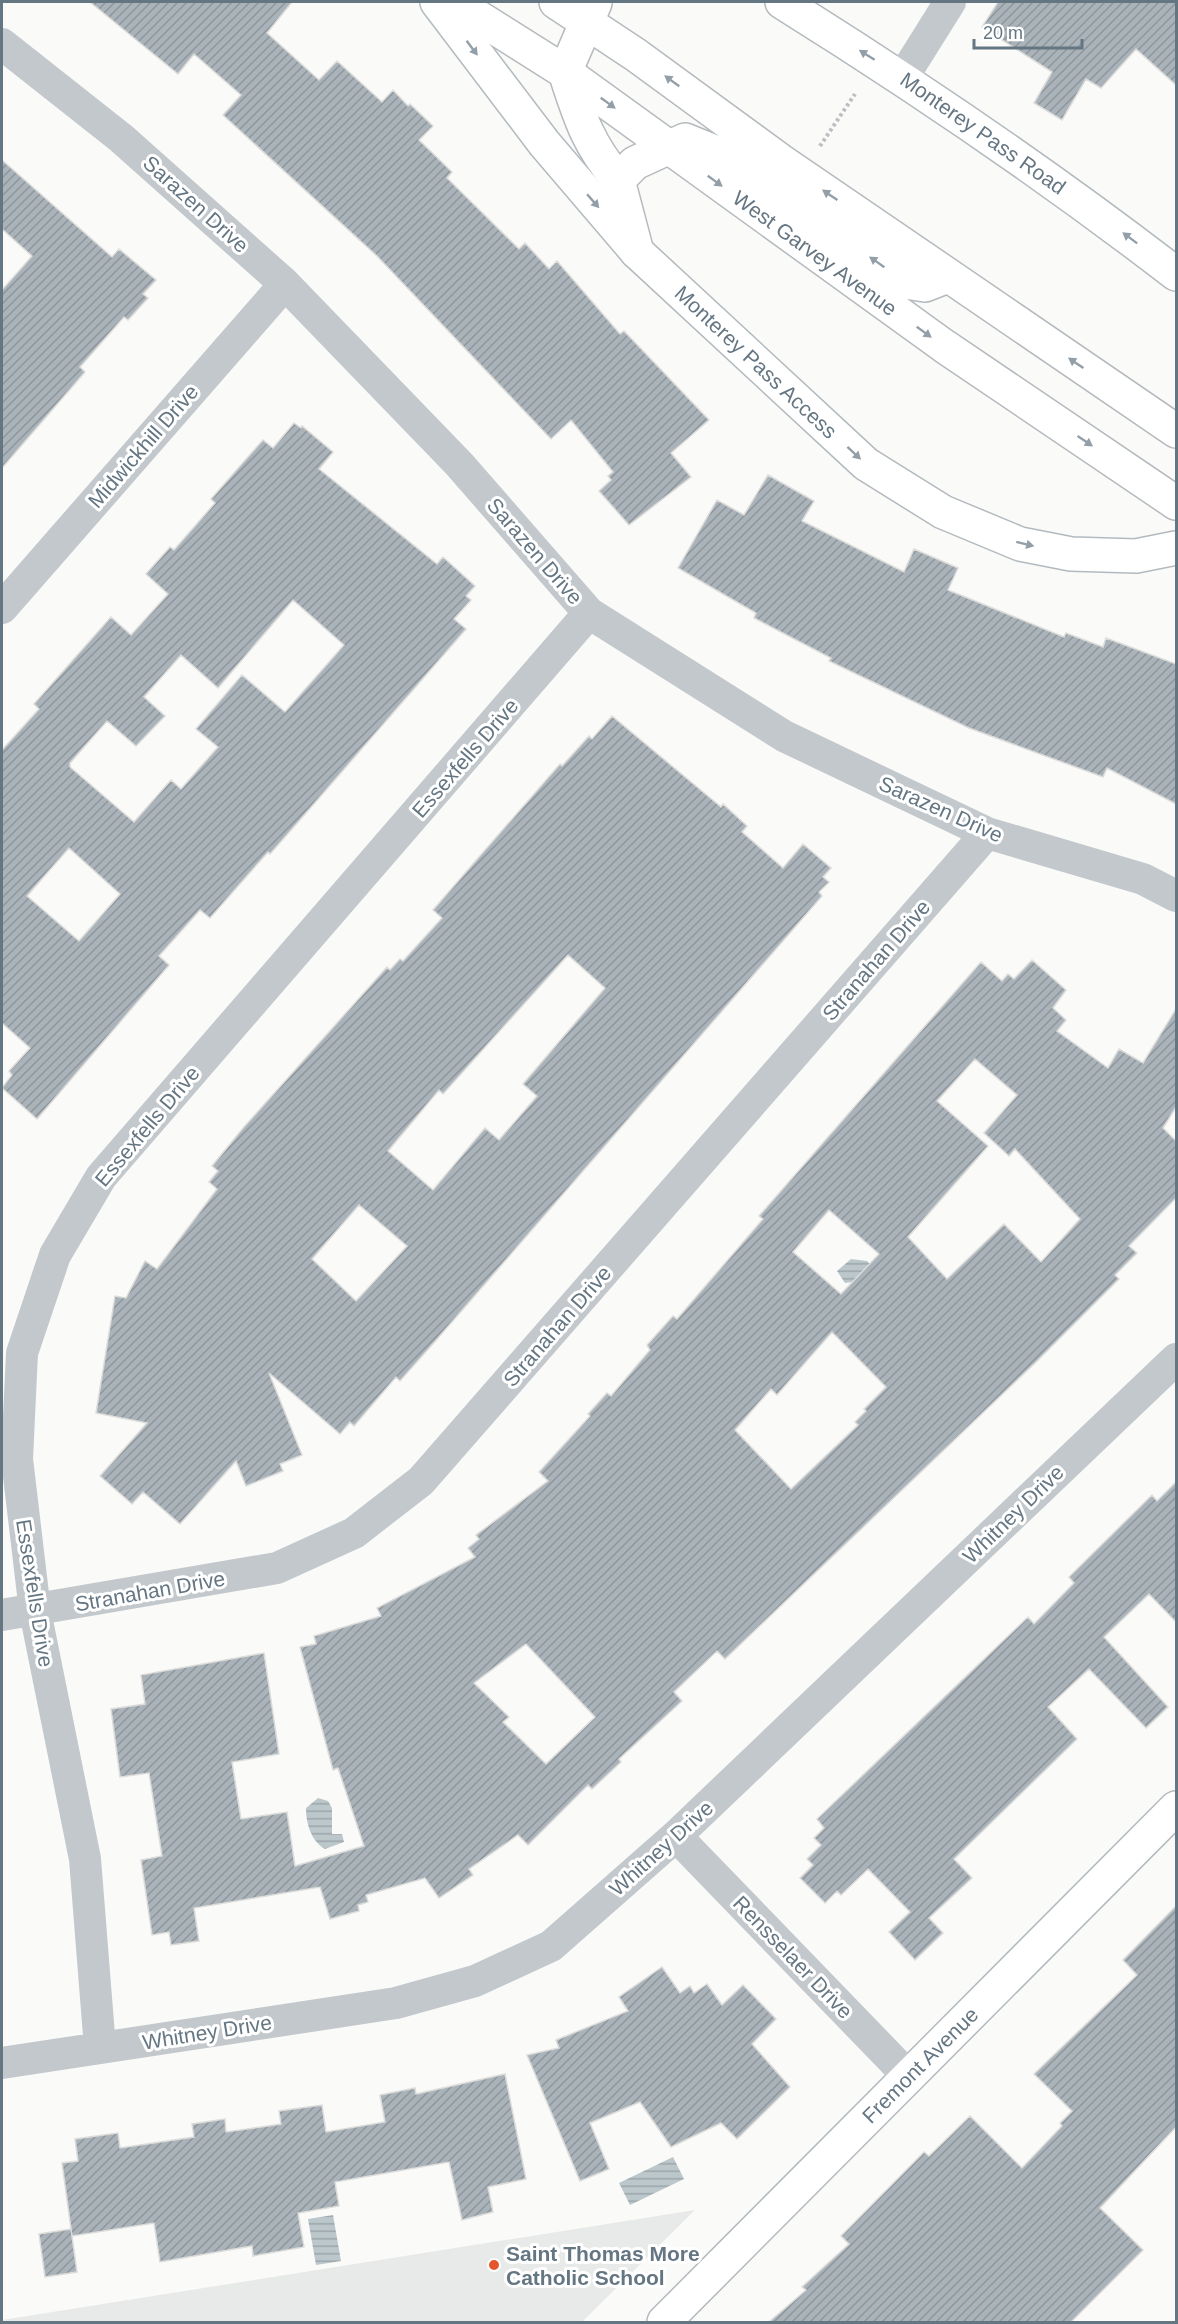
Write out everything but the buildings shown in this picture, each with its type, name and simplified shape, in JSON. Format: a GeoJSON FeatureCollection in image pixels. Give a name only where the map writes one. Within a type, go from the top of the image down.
{"type":"FeatureCollection","features":[{"type":"Feature","properties":{"kind":"main road","name":"Monterey Pass Access"},"geometry":{"type":"LineString","coordinates":[[437,2],[544,143],[637,252],[866,464],[943,512],[1020,544],[1071,554],[1136,556],[1176,548]]}},
{"type":"Feature","properties":{"kind":"main road","name":"West Garvey Avenue"},"geometry":{"type":"LineString","coordinates":[[454,2],[565,72],[944,346],[1176,503]]}},
{"type":"Feature","properties":{"kind":"main road"},"geometry":{"type":"LineString","coordinates":[[556,2],[592,12],[781,161],[1176,431]]}},
{"type":"Feature","properties":{"kind":"main road","name":"Monterey Pass Road"},"geometry":{"type":"LineString","coordinates":[[782,2],[903,77],[1081,201],[1176,274]]}},
{"type":"Feature","properties":{"kind":"main road"},"geometry":{"type":"LineString","coordinates":[[592,12],[565,72],[582,123],[596,153],[618,180],[637,252]]}},
{"type":"Feature","properties":{"kind":"main road"},"geometry":{"type":"LineString","coordinates":[[618,180],[635,163],[685,140],[722,155],[905,282],[925,285],[948,276]]}},
{"type":"Feature","properties":{"kind":"main road","name":"Fremont Avenue"},"geometry":{"type":"LineString","coordinates":[[664,2322],[1176,1808]]}},
{"type":"Feature","properties":{"kind":"street"},"geometry":{"type":"LineString","coordinates":[[903,77],[950,2]]}},
{"type":"Feature","properties":{"kind":"street","name":"Sarazen Drive"},"geometry":{"type":"LineString","coordinates":[[2,44],[121,138],[285,284],[459,464],[589,613],[784,736],[987,833],[1143,879],[1176,896]]}},
{"type":"Feature","properties":{"kind":"street","name":"Midwickhill Drive"},"geometry":{"type":"LineString","coordinates":[[2,609],[285,284]]}},
{"type":"Feature","properties":{"kind":"street","name":"Essexfells Drive"},"geometry":{"type":"LineString","coordinates":[[100,2048],[85,1859],[34,1611],[16,1459],[22,1353],[55,1255],[101,1177],[589,613]]}},
{"type":"Feature","properties":{"kind":"street","name":"Stranahan Drive"},"geometry":{"type":"LineString","coordinates":[[2,1615],[277,1568],[354,1533],[421,1481],[987,833]]}},
{"type":"Feature","properties":{"kind":"street","name":"Whitney Drive"},"geometry":{"type":"LineString","coordinates":[[2,2064],[396,2003],[475,1981],[551,1946],[676,1836],[1176,1359]]}},
{"type":"Feature","properties":{"kind":"street","name":"Rensselaer Drive"},"geometry":{"type":"LineString","coordinates":[[676,1836],[909,2077]]}},
{"type":"Feature","properties":{"kind":"path"},"geometry":{"type":"LineString","coordinates":[[819,148],[855,94]]}},
{"type":"Feature","properties":{"kind":"shaded area"},"geometry":{"type":"Polygon","coordinates":[[[851,1259],[867,1261],[892,1285],[858,1281],[845,1283],[837,1271],[851,1259]]]}},
{"type":"Feature","properties":{"kind":"shaded area"},"geometry":{"type":"Polygon","coordinates":[[[318,1798],[328,1801],[332,1808],[332,1834],[342,1834],[344,1842],[325,1849],[316,1841],[307,1820],[306,1808],[318,1798]]]}},
{"type":"Feature","properties":{"kind":"shaded area"},"geometry":{"type":"Polygon","coordinates":[[[673,2157],[684,2179],[630,2205],[619,2183],[673,2157]]]}},
{"type":"Feature","properties":{"kind":"shaded area","name":"Saint Thomas More Catholic School"},"geometry":{"type":"Polygon","coordinates":[[[695,2210],[582,2322],[2,2322],[2,2320],[695,2210]]]}},
{"type":"Feature","properties":{"kind":"shaded area"},"geometry":{"type":"Polygon","coordinates":[[[333,2215],[341,2261],[316,2265],[308,2219],[333,2215]]]}},
{"type":"Feature","properties":{"kind":"place","name":"Saint Thomas More Catholic School"},"geometry":{"type":"Point","coordinates":[494,2265]}}]}
